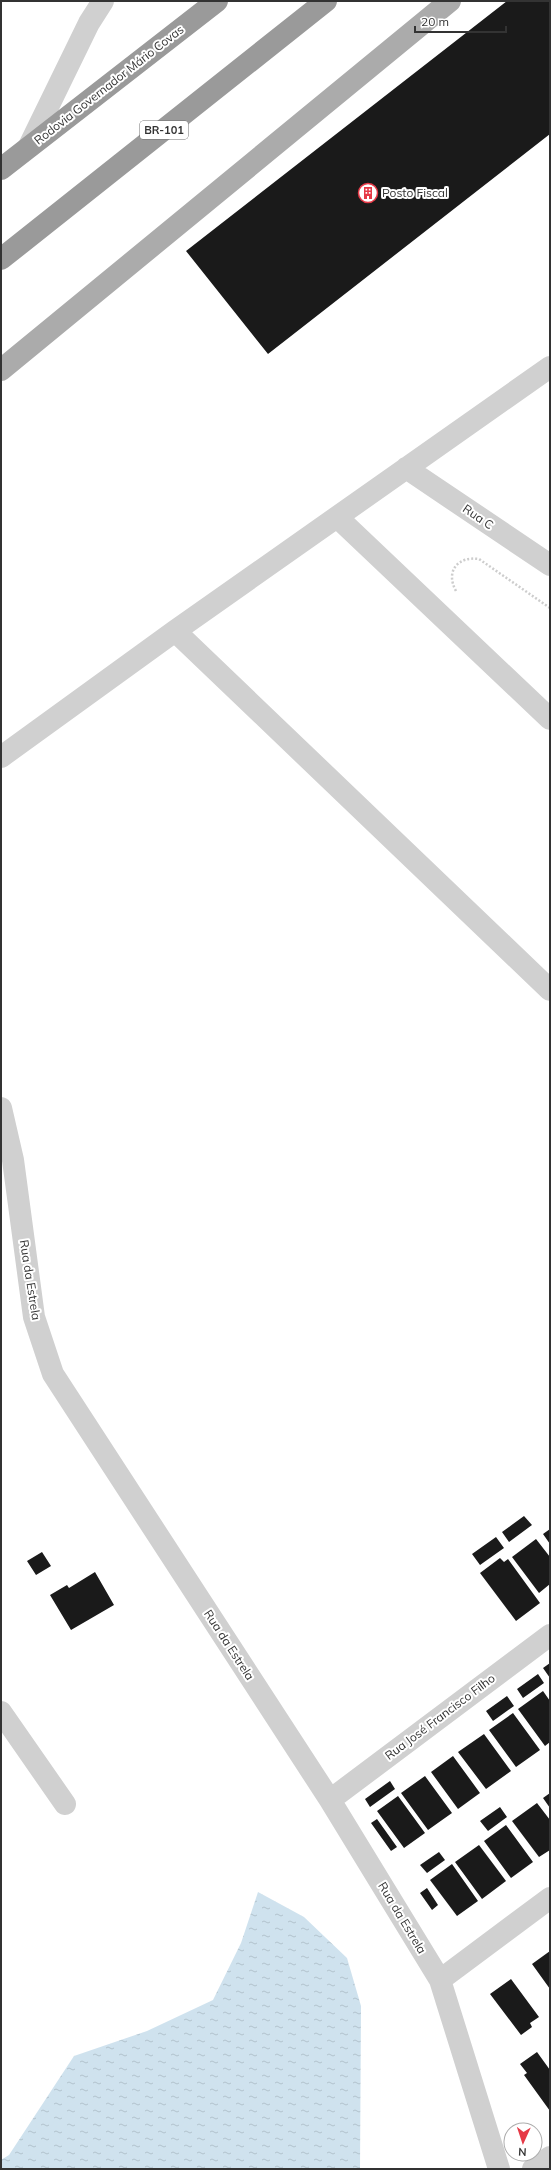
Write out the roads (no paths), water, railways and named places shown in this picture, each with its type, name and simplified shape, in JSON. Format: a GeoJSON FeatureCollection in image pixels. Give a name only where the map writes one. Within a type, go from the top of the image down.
{"type":"FeatureCollection","features":[{"type":"Feature","properties":{"kind":"highway","name":"Rodovia Governador Mário Covas"},"geometry":{"type":"LineString","coordinates":[[1,168],[216,1]]}},
{"type":"Feature","properties":{"kind":"highway","name":"BR-101"},"geometry":{"type":"LineString","coordinates":[[1,259],[326,1]]}},
{"type":"Feature","properties":{"kind":"main road"},"geometry":{"type":"LineString","coordinates":[[1,370],[450,1]]}},
{"type":"Feature","properties":{"kind":"street"},"geometry":{"type":"LineString","coordinates":[[29,146],[89,23],[103,1]]}},
{"type":"Feature","properties":{"kind":"street"},"geometry":{"type":"LineString","coordinates":[[1,757],[175,631],[550,367]]}},
{"type":"Feature","properties":{"kind":"street","name":"Rua C"},"geometry":{"type":"LineString","coordinates":[[406,468],[550,565]]}},
{"type":"Feature","properties":{"kind":"street"},"geometry":{"type":"LineString","coordinates":[[337,517],[550,719]]}},
{"type":"Feature","properties":{"kind":"street"},"geometry":{"type":"LineString","coordinates":[[175,631],[550,990]]}},
{"type":"Feature","properties":{"kind":"street","name":"Rua da Estrela"},"geometry":{"type":"LineString","coordinates":[[1,1108],[7,1161],[34,1317],[53,1374],[330,1800],[440,1980],[499,2169]]}},
{"type":"Feature","properties":{"kind":"street","name":"Rua José Francisco Filho"},"geometry":{"type":"LineString","coordinates":[[330,1800],[550,1635]]}},
{"type":"Feature","properties":{"kind":"street"},"geometry":{"type":"LineString","coordinates":[[1,1712],[65,1804]]}},
{"type":"Feature","properties":{"kind":"street"},"geometry":{"type":"LineString","coordinates":[[440,1980],[550,1898]]}},
{"type":"Feature","properties":{"kind":"street"},"geometry":{"type":"LineString","coordinates":[[532,2169],[550,2157]]}},
{"type":"Feature","properties":{"kind":"water"},"geometry":{"type":"Polygon","coordinates":[[[258,1892],[304,1917],[347,1958],[361,2006],[360,2169],[1,2169],[1,2160],[9,2155],[74,2056],[147,2031],[213,2000],[241,1943],[258,1892]]]}},
{"type":"Feature","properties":{"kind":"place","name":"Posto Fiscal"},"geometry":{"type":"Point","coordinates":[368,193]}}]}
